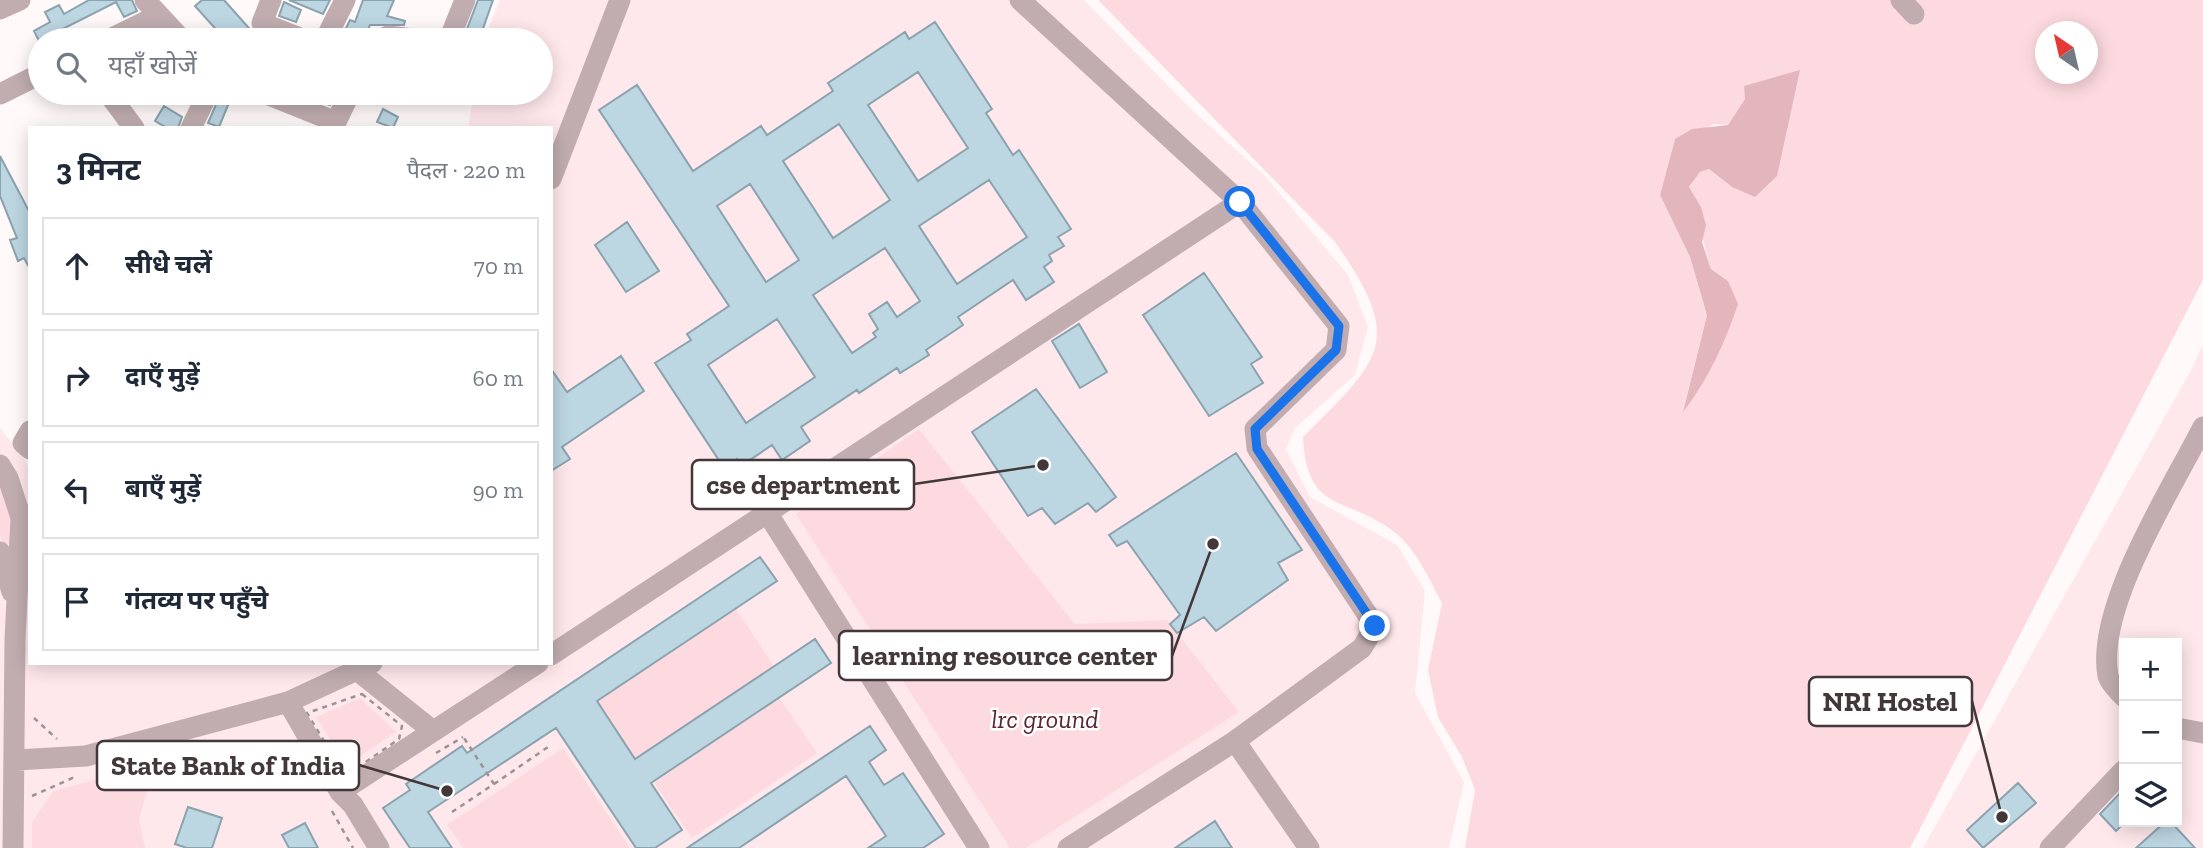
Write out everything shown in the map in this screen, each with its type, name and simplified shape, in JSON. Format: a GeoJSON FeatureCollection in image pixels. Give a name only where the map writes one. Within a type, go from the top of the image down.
{"type":"FeatureCollection","features":[{"type":"Feature","properties":{"kind":"street"},"geometry":{"type":"LineString","coordinates":[[271,0],[261,23],[274,28]]}},
{"type":"Feature","properties":{"kind":"street"},"geometry":{"type":"LineString","coordinates":[[331,28],[345,0]]}},
{"type":"Feature","properties":{"kind":"street"},"geometry":{"type":"LineString","coordinates":[[454,28],[465,0]]}},
{"type":"Feature","properties":{"kind":"street"},"geometry":{"type":"LineString","coordinates":[[553,174],[621,0]]}},
{"type":"Feature","properties":{"kind":"street"},"geometry":{"type":"LineString","coordinates":[[1020,0],[1240,202],[1339,326],[1336,350],[1255,429],[1257,449],[1375,626],[1362,648],[1235,741],[1068,848]]}},
{"type":"Feature","properties":{"kind":"street"},"geometry":{"type":"LineString","coordinates":[[124,28],[151,8],[170,28]]}},
{"type":"Feature","properties":{"kind":"street"},"geometry":{"type":"LineString","coordinates":[[0,94],[28,80]]}},
{"type":"Feature","properties":{"kind":"street"},"geometry":{"type":"LineString","coordinates":[[117,105],[133,126]]}},
{"type":"Feature","properties":{"kind":"street"},"geometry":{"type":"LineString","coordinates":[[195,126],[203,105]]}},
{"type":"Feature","properties":{"kind":"street"},"geometry":{"type":"LineString","coordinates":[[294,105],[336,122],[344,105]]}},
{"type":"Feature","properties":{"kind":"street"},"geometry":{"type":"LineString","coordinates":[[553,651],[768,514],[1240,202]]}},
{"type":"Feature","properties":{"kind":"street"},"geometry":{"type":"LineString","coordinates":[[2119,691],[2108,679],[2106,636],[2120,592],[2203,427]]}},
{"type":"Feature","properties":{"kind":"street"},"geometry":{"type":"LineString","coordinates":[[28,433],[23,437],[23,443],[28,447]]}},
{"type":"Feature","properties":{"kind":"street"},"geometry":{"type":"LineString","coordinates":[[0,465],[8,478],[21,518],[16,604],[8,639],[16,760],[13,848]]}},
{"type":"Feature","properties":{"kind":"street"},"geometry":{"type":"LineString","coordinates":[[768,514],[979,848]]}},
{"type":"Feature","properties":{"kind":"street"},"geometry":{"type":"LineString","coordinates":[[0,552],[16,604]]}},
{"type":"Feature","properties":{"kind":"street"},"geometry":{"type":"LineString","coordinates":[[334,798],[433,732],[458,728],[535,665]]}},
{"type":"Feature","properties":{"kind":"street"},"geometry":{"type":"LineString","coordinates":[[16,760],[86,756],[288,702],[363,666],[433,732]]}},
{"type":"Feature","properties":{"kind":"street"},"geometry":{"type":"LineString","coordinates":[[288,702],[334,798],[353,805],[379,848]]}},
{"type":"Feature","properties":{"kind":"street"},"geometry":{"type":"LineString","coordinates":[[2182,729],[2203,733]]}},
{"type":"Feature","properties":{"kind":"street"},"geometry":{"type":"LineString","coordinates":[[1235,741],[1309,848]]}},
{"type":"Feature","properties":{"kind":"street"},"geometry":{"type":"LineString","coordinates":[[2050,848],[2119,775]]}},
{"type":"Feature","properties":{"kind":"path"},"geometry":{"type":"LineString","coordinates":[[362,694],[402,726],[399,738],[357,768],[337,761],[307,713],[362,694]]}},
{"type":"Feature","properties":{"kind":"path"},"geometry":{"type":"LineString","coordinates":[[34,718],[58,740]]}},
{"type":"Feature","properties":{"kind":"path"},"geometry":{"type":"LineString","coordinates":[[429,757],[458,728],[494,784]]}},
{"type":"Feature","properties":{"kind":"path"},"geometry":{"type":"LineString","coordinates":[[452,812],[548,747]]}},
{"type":"Feature","properties":{"kind":"path"},"geometry":{"type":"LineString","coordinates":[[334,798],[353,848]]}},
{"type":"Feature","properties":{"kind":"shaded area"},"geometry":{"type":"Polygon","coordinates":[[[500,0],[1084,0],[1192,110],[1266,177],[1348,275],[1368,327],[1355,375],[1295,428],[1286,449],[1310,497],[1397,545],[1425,591],[1415,693],[1464,782],[1449,848],[0,848],[0,428],[28,468],[28,665],[553,665],[553,126],[468,126],[472,105],[553,105],[553,28],[489,28],[500,0]]]}},
{"type":"Feature","properties":{"kind":"shaded area"},"geometry":{"type":"Polygon","coordinates":[[[1800,70],[1777,176],[1755,197],[1732,187],[1709,169],[1700,172],[1689,187],[1701,207],[1706,225],[1702,242],[1711,269],[1728,281],[1738,304],[1715,361],[1683,412],[1707,315],[1690,257],[1660,195],[1675,139],[1692,129],[1728,125],[1745,99],[1744,86],[1800,70]]]}},
{"type":"Feature","properties":{"kind":"shaded area"},"geometry":{"type":"Polygon","coordinates":[[[2203,345],[2203,848],[1923,848],[2191,370],[2203,345]]]}},
{"type":"Feature","properties":{"kind":"green space"},"geometry":{"type":"Polygon","coordinates":[[[1098,0],[2203,0],[2203,280],[1910,848],[1465,848],[1475,790],[1462,757],[1438,717],[1428,670],[1442,603],[1409,546],[1376,520],[1331,499],[1321,491],[1312,479],[1306,462],[1303,437],[1351,388],[1375,348],[1377,327],[1371,304],[1335,242],[1098,0]],[[1745,99],[1728,125],[1715,124],[1675,139],[1660,195],[1690,257],[1707,315],[1683,410],[1728,281],[1711,269],[1689,188],[1700,172],[1709,169],[1732,187],[1745,99]]]}},
{"type":"Feature","properties":{"kind":"green space","name":"lrc ground"},"geometry":{"type":"Polygon","coordinates":[[[919,429],[1075,624],[1167,620],[1239,712],[1026,848],[1010,848],[796,514],[919,429]]]}},
{"type":"Feature","properties":{"kind":"green space"},"geometry":{"type":"Polygon","coordinates":[[[0,488],[11,523],[11,569],[0,535],[0,488]]]}},
{"type":"Feature","properties":{"kind":"green space"},"geometry":{"type":"Polygon","coordinates":[[[736,609],[774,666],[635,759],[597,701],[736,609]]]}},
{"type":"Feature","properties":{"kind":"green space"},"geometry":{"type":"Polygon","coordinates":[[[779,697],[817,753],[692,838],[654,783],[779,697]]]}},
{"type":"Feature","properties":{"kind":"green space"},"geometry":{"type":"Polygon","coordinates":[[[360,698],[396,732],[353,761],[342,759],[316,717],[360,698]]]}},
{"type":"Feature","properties":{"kind":"green space"},"geometry":{"type":"Polygon","coordinates":[[[563,748],[630,848],[463,848],[447,825],[563,748]]]}},
{"type":"Feature","properties":{"kind":"green space"},"geometry":{"type":"Polygon","coordinates":[[[155,763],[139,820],[145,848],[32,848],[32,822],[54,791],[155,763]]]}},
{"type":"Feature","properties":{"kind":"building"},"geometry":{"type":"Polygon","coordinates":[[[89,0],[132,0],[137,11],[124,17],[116,2],[65,28],[39,28],[50,22],[45,12],[59,5],[64,14],[89,0]]]}},
{"type":"Feature","properties":{"kind":"building"},"geometry":{"type":"Polygon","coordinates":[[[202,0],[224,0],[249,28],[215,28],[195,6],[202,0]]]}},
{"type":"Feature","properties":{"kind":"building"},"geometry":{"type":"Polygon","coordinates":[[[289,0],[330,0],[323,14],[289,0]]]}},
{"type":"Feature","properties":{"kind":"building"},"geometry":{"type":"Polygon","coordinates":[[[363,0],[394,0],[387,16],[405,21],[404,25],[346,28],[350,20],[355,22],[363,0]]]}},
{"type":"Feature","properties":{"kind":"building"},"geometry":{"type":"Polygon","coordinates":[[[478,0],[493,0],[483,28],[467,28],[478,0]]]}},
{"type":"Feature","properties":{"kind":"building"},"geometry":{"type":"Polygon","coordinates":[[[284,2],[301,10],[296,22],[279,16],[284,2]]]}},
{"type":"Feature","properties":{"kind":"building"},"geometry":{"type":"Polygon","coordinates":[[[935,22],[992,109],[986,113],[1013,155],[1019,150],[1071,229],[1058,237],[1064,246],[1049,255],[1052,261],[1044,267],[1054,282],[1026,300],[1013,280],[958,317],[963,325],[926,350],[929,355],[900,373],[897,368],[859,393],[857,390],[801,427],[810,441],[782,460],[772,445],[741,466],[737,459],[724,468],[655,363],[691,340],[687,334],[729,306],[599,110],[637,85],[693,171],[761,126],[767,135],[833,91],[828,83],[905,32],[909,39],[935,22]],[[918,72],[868,105],[918,181],[968,148],[918,72]],[[839,124],[783,161],[833,238],[890,200],[839,124]],[[989,180],[919,226],[957,284],[1027,237],[989,180]],[[750,184],[717,206],[766,282],[799,260],[750,184]],[[885,248],[813,295],[852,353],[876,337],[873,333],[878,329],[869,314],[887,302],[897,317],[920,301],[885,248]],[[777,319],[708,365],[746,423],[815,377],[777,319]]]}},
{"type":"Feature","properties":{"kind":"building"},"geometry":{"type":"Polygon","coordinates":[[[216,105],[228,105],[219,126],[208,123],[216,105]]]}},
{"type":"Feature","properties":{"kind":"building"},"geometry":{"type":"Polygon","coordinates":[[[164,106],[182,117],[179,126],[164,126],[155,121],[164,106]]]}},
{"type":"Feature","properties":{"kind":"building"},"geometry":{"type":"Polygon","coordinates":[[[383,109],[398,117],[394,126],[377,122],[383,109]]]}},
{"type":"Feature","properties":{"kind":"building"},"geometry":{"type":"Polygon","coordinates":[[[0,156],[28,209],[28,265],[24,258],[18,261],[10,240],[17,238],[0,196],[0,156]]]}},
{"type":"Feature","properties":{"kind":"building"},"geometry":{"type":"Polygon","coordinates":[[[627,222],[659,271],[626,292],[595,245],[627,222]]]}},
{"type":"Feature","properties":{"kind":"building"},"geometry":{"type":"Polygon","coordinates":[[[1204,273],[1262,357],[1251,364],[1263,383],[1209,416],[1143,315],[1204,273]]]}},
{"type":"Feature","properties":{"kind":"building"},"geometry":{"type":"Polygon","coordinates":[[[1079,324],[1107,372],[1080,388],[1052,341],[1079,324]]]}},
{"type":"Feature","properties":{"kind":"building"},"geometry":{"type":"Polygon","coordinates":[[[621,356],[644,391],[562,447],[570,459],[553,470],[553,372],[567,392],[621,356]]]}},
{"type":"Feature","properties":{"kind":"building"},"geometry":{"type":"Polygon","coordinates":[[[1036,389],[1116,497],[1096,512],[1088,503],[1055,524],[1042,508],[1028,516],[972,432],[1036,389]]]}},
{"type":"Feature","properties":{"kind":"building"},"geometry":{"type":"Polygon","coordinates":[[[1236,453],[1302,550],[1278,563],[1288,580],[1216,631],[1204,617],[1177,633],[1170,624],[1180,615],[1127,541],[1117,546],[1109,535],[1236,453]]]}},
{"type":"Feature","properties":{"kind":"building"},"geometry":{"type":"Polygon","coordinates":[[[760,557],[777,581],[597,701],[635,759],[815,639],[831,663],[651,783],[682,830],[655,848],[636,848],[556,728],[428,812],[452,848],[410,848],[383,808],[410,790],[406,784],[462,746],[467,753],[760,557]]]}},
{"type":"Feature","properties":{"kind":"building"},"geometry":{"type":"Polygon","coordinates":[[[870,726],[886,750],[869,762],[884,785],[903,773],[944,834],[923,848],[868,848],[886,836],[846,776],[739,848],[687,848],[870,726]]]}},
{"type":"Feature","properties":{"kind":"building"},"geometry":{"type":"Polygon","coordinates":[[[2018,783],[2036,803],[1983,848],[1967,830],[2018,783]]]}},
{"type":"Feature","properties":{"kind":"building"},"geometry":{"type":"Polygon","coordinates":[[[2119,794],[2120,827],[2116,831],[2100,814],[2119,794]]]}},
{"type":"Feature","properties":{"kind":"building"},"geometry":{"type":"Polygon","coordinates":[[[188,807],[222,818],[212,848],[187,848],[175,844],[188,807]]]}},
{"type":"Feature","properties":{"kind":"building"},"geometry":{"type":"Polygon","coordinates":[[[1215,821],[1232,848],[1175,848],[1215,821]]]}},
{"type":"Feature","properties":{"kind":"building"},"geometry":{"type":"Polygon","coordinates":[[[305,823],[318,848],[289,848],[282,835],[305,823]]]}},
{"type":"Feature","properties":{"kind":"building"},"geometry":{"type":"Polygon","coordinates":[[[2159,827],[2176,827],[2195,848],[2136,848],[2159,827]]]}},
{"type":"Feature","properties":{"kind":"place","name":"cse department"},"geometry":{"type":"Point","coordinates":[1043,465]}},
{"type":"Feature","properties":{"kind":"place","name":"learning resource center"},"geometry":{"type":"Point","coordinates":[1213,544]}},
{"type":"Feature","properties":{"kind":"place","name":"State Bank of India"},"geometry":{"type":"Point","coordinates":[447,791]}},
{"type":"Feature","properties":{"kind":"place","name":"NRI Hostel"},"geometry":{"type":"Point","coordinates":[2002,817]}},
{"type":"Feature","properties":{"kind":"route"},"geometry":{"type":"LineString","coordinates":[[1240,202],[1339,326],[1336,350],[1255,429],[1257,449],[1375,626]]}}]}
